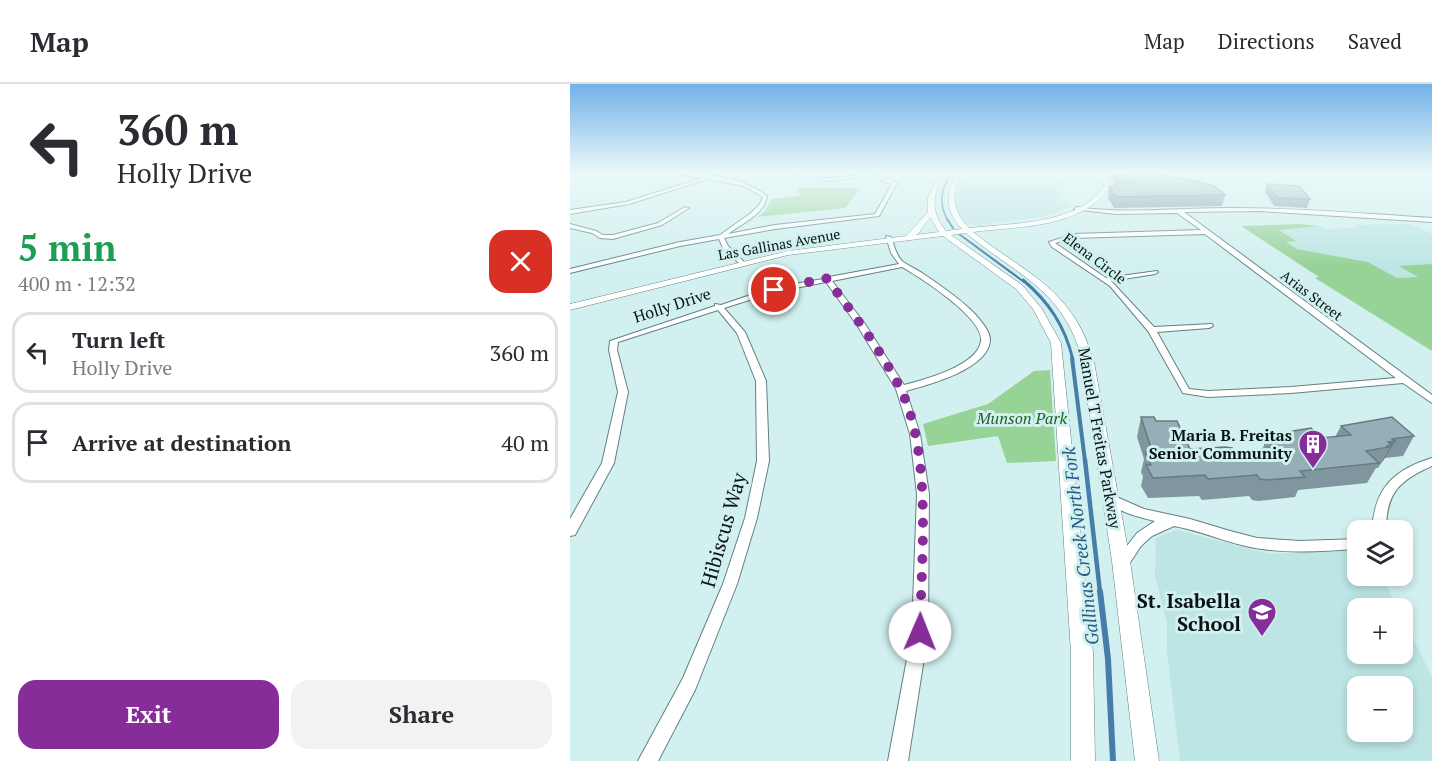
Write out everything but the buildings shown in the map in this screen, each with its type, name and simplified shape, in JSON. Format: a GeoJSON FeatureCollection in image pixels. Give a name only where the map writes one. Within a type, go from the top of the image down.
{"type":"FeatureCollection","features":[{"type":"Feature","properties":{"kind":"main road"},"geometry":{"type":"LineString","coordinates":[[909,235],[915,232],[931,212],[932,205]]}},
{"type":"Feature","properties":{"kind":"main road","name":"Manuel T Freitas Parkway"},"geometry":{"type":"LineString","coordinates":[[951,205],[956,219],[956,231]]}},
{"type":"Feature","properties":{"kind":"main road","name":"Las Gallinas Avenue"},"geometry":{"type":"LineString","coordinates":[[570,306],[740,261],[813,246],[1038,221],[1085,205]]}},
{"type":"Feature","properties":{"kind":"main road","name":"Manuel T Freitas Parkway"},"geometry":{"type":"LineString","coordinates":[[931,212],[956,231],[1029,297],[1043,315],[1056,343],[1082,653],[1083,761]]}},
{"type":"Feature","properties":{"kind":"main road","name":"Manuel T Freitas Parkway"},"geometry":{"type":"LineString","coordinates":[[956,231],[1032,277],[1052,294],[1075,324],[1083,341],[1122,563],[1135,650],[1147,761]]}},
{"type":"Feature","properties":{"kind":"main road","name":"Las Gallinas Avenue"},"geometry":{"type":"LineString","coordinates":[[888,238],[956,231]]}},
{"type":"Feature","properties":{"kind":"street"},"geometry":{"type":"LineString","coordinates":[[570,213],[616,205]]}},
{"type":"Feature","properties":{"kind":"street"},"geometry":{"type":"LineString","coordinates":[[721,237],[730,227],[756,213],[763,205]]}},
{"type":"Feature","properties":{"kind":"street"},"geometry":{"type":"LineString","coordinates":[[570,271],[680,244],[775,227],[877,215],[883,205]]}},
{"type":"Feature","properties":{"kind":"street"},"geometry":{"type":"LineString","coordinates":[[570,226],[594,232],[602,237],[623,236],[660,224],[687,208]]}},
{"type":"Feature","properties":{"kind":"street"},"geometry":{"type":"LineString","coordinates":[[1079,208],[1101,212],[1177,210],[1317,212],[1432,220]]}},
{"type":"Feature","properties":{"kind":"street","name":"Arias Street"},"geometry":{"type":"LineString","coordinates":[[1177,210],[1432,400]]}},
{"type":"Feature","properties":{"kind":"street","name":"Elena Circle"},"geometry":{"type":"LineString","coordinates":[[1204,232],[1073,236],[1052,242],[1053,246],[1112,285],[1152,330],[1181,386],[1191,393],[1291,390],[1404,380]]}},
{"type":"Feature","properties":{"kind":"street"},"geometry":{"type":"LineString","coordinates":[[721,237],[725,247],[740,261]]}},
{"type":"Feature","properties":{"kind":"street"},"geometry":{"type":"LineString","coordinates":[[888,238],[900,262],[914,269],[972,317],[984,330],[985,339],[983,347],[975,358],[963,367],[939,379],[901,389]]}},
{"type":"Feature","properties":{"kind":"street","name":"Holly Drive"},"geometry":{"type":"LineString","coordinates":[[570,531],[608,463],[623,392],[613,350],[615,341],[718,306],[774,290],[826,278],[886,270],[905,265]]}},
{"type":"Feature","properties":{"kind":"street"},"geometry":{"type":"LineString","coordinates":[[1105,280],[1155,272]]}},
{"type":"Feature","properties":{"kind":"street"},"geometry":{"type":"LineString","coordinates":[[826,278],[861,324],[901,389],[915,434],[923,494],[920,632],[898,761]]}},
{"type":"Feature","properties":{"kind":"street","name":"Hibiscus Way"},"geometry":{"type":"LineString","coordinates":[[648,761],[689,684],[730,584],[751,518],[763,461],[761,381],[741,333],[718,306]]}},
{"type":"Feature","properties":{"kind":"street"},"geometry":{"type":"LineString","coordinates":[[1152,330],[1209,326]]}},
{"type":"Feature","properties":{"kind":"street"},"geometry":{"type":"LineString","coordinates":[[1378,520],[1378,511],[1385,492],[1402,477],[1432,462]]}},
{"type":"Feature","properties":{"kind":"street"},"geometry":{"type":"LineString","coordinates":[[1112,499],[1127,509],[1206,528],[1242,540],[1279,546],[1347,544]]}},
{"type":"Feature","properties":{"kind":"street"},"geometry":{"type":"LineString","coordinates":[[1122,563],[1143,533],[1154,525],[1173,521]]}},
{"type":"Feature","properties":{"kind":"shaded area"},"geometry":{"type":"Polygon","coordinates":[[[957,205],[1075,205],[1042,217],[979,225],[966,224],[959,214],[957,205]]]}},
{"type":"Feature","properties":{"kind":"shaded area"},"geometry":{"type":"Polygon","coordinates":[[[1410,224],[1432,234],[1432,277],[1397,278],[1368,262],[1297,249],[1285,241],[1295,241],[1278,229],[1320,226],[1326,229],[1359,228],[1354,225],[1410,224]]]}},
{"type":"Feature","properties":{"kind":"shaded area","name":"St. Isabella School"},"geometry":{"type":"Polygon","coordinates":[[[1177,530],[1269,554],[1347,549],[1347,586],[1387,586],[1393,598],[1347,598],[1347,664],[1413,664],[1413,638],[1432,677],[1432,761],[1180,761],[1167,652],[1167,624],[1155,576],[1156,538],[1177,530]]]}},
{"type":"Feature","properties":{"kind":"green space"},"geometry":{"type":"Polygon","coordinates":[[[769,205],[848,205],[845,208],[757,217],[769,205]]]}},
{"type":"Feature","properties":{"kind":"green space"},"geometry":{"type":"Polygon","coordinates":[[[1299,224],[1320,226],[1279,230],[1296,241],[1286,242],[1297,249],[1368,262],[1397,278],[1418,277],[1399,266],[1432,264],[1432,351],[1315,278],[1319,277],[1241,226],[1299,224]]]}},
{"type":"Feature","properties":{"kind":"green space","name":"Munson Park"},"geometry":{"type":"Polygon","coordinates":[[[1050,370],[1056,461],[1007,463],[998,436],[928,446],[923,424],[988,404],[1034,371],[1050,370]]]}},
{"type":"Feature","properties":{"kind":"waterway","name":"Gallinas Creek North Fork"},"geometry":{"type":"LineString","coordinates":[[942,205],[947,220]]}},
{"type":"Feature","properties":{"kind":"waterway","name":"Gallinas Creek North Fork"},"geometry":{"type":"LineString","coordinates":[[947,220],[953,228]]}},
{"type":"Feature","properties":{"kind":"waterway","name":"Gallinas Creek North Fork"},"geometry":{"type":"LineString","coordinates":[[959,234],[1024,282]]}},
{"type":"Feature","properties":{"kind":"waterway","name":"Gallinas Creek North Fork"},"geometry":{"type":"LineString","coordinates":[[1023,280],[1041,297],[1055,315],[1073,360]]}},
{"type":"Feature","properties":{"kind":"waterway","name":"Gallinas Creek North Fork"},"geometry":{"type":"LineString","coordinates":[[1072,358],[1085,461]]}},
{"type":"Feature","properties":{"kind":"waterway","name":"Gallinas Creek North Fork"},"geometry":{"type":"LineString","coordinates":[[1085,460],[1100,592]]}},
{"type":"Feature","properties":{"kind":"waterway","name":"Gallinas Creek North Fork"},"geometry":{"type":"LineString","coordinates":[[1100,591],[1108,659],[1113,761]]}},
{"type":"Feature","properties":{"kind":"place","name":"Maria B. Freitas Senior Community"},"geometry":{"type":"Point","coordinates":[1313,470]}},
{"type":"Feature","properties":{"kind":"place","name":"St. Isabella School"},"geometry":{"type":"Point","coordinates":[1262,638]}},
{"type":"Feature","properties":{"kind":"route"},"geometry":{"type":"LineString","coordinates":[[774,290],[826,278],[861,324],[901,389],[915,434],[923,494],[920,632]]}}]}
